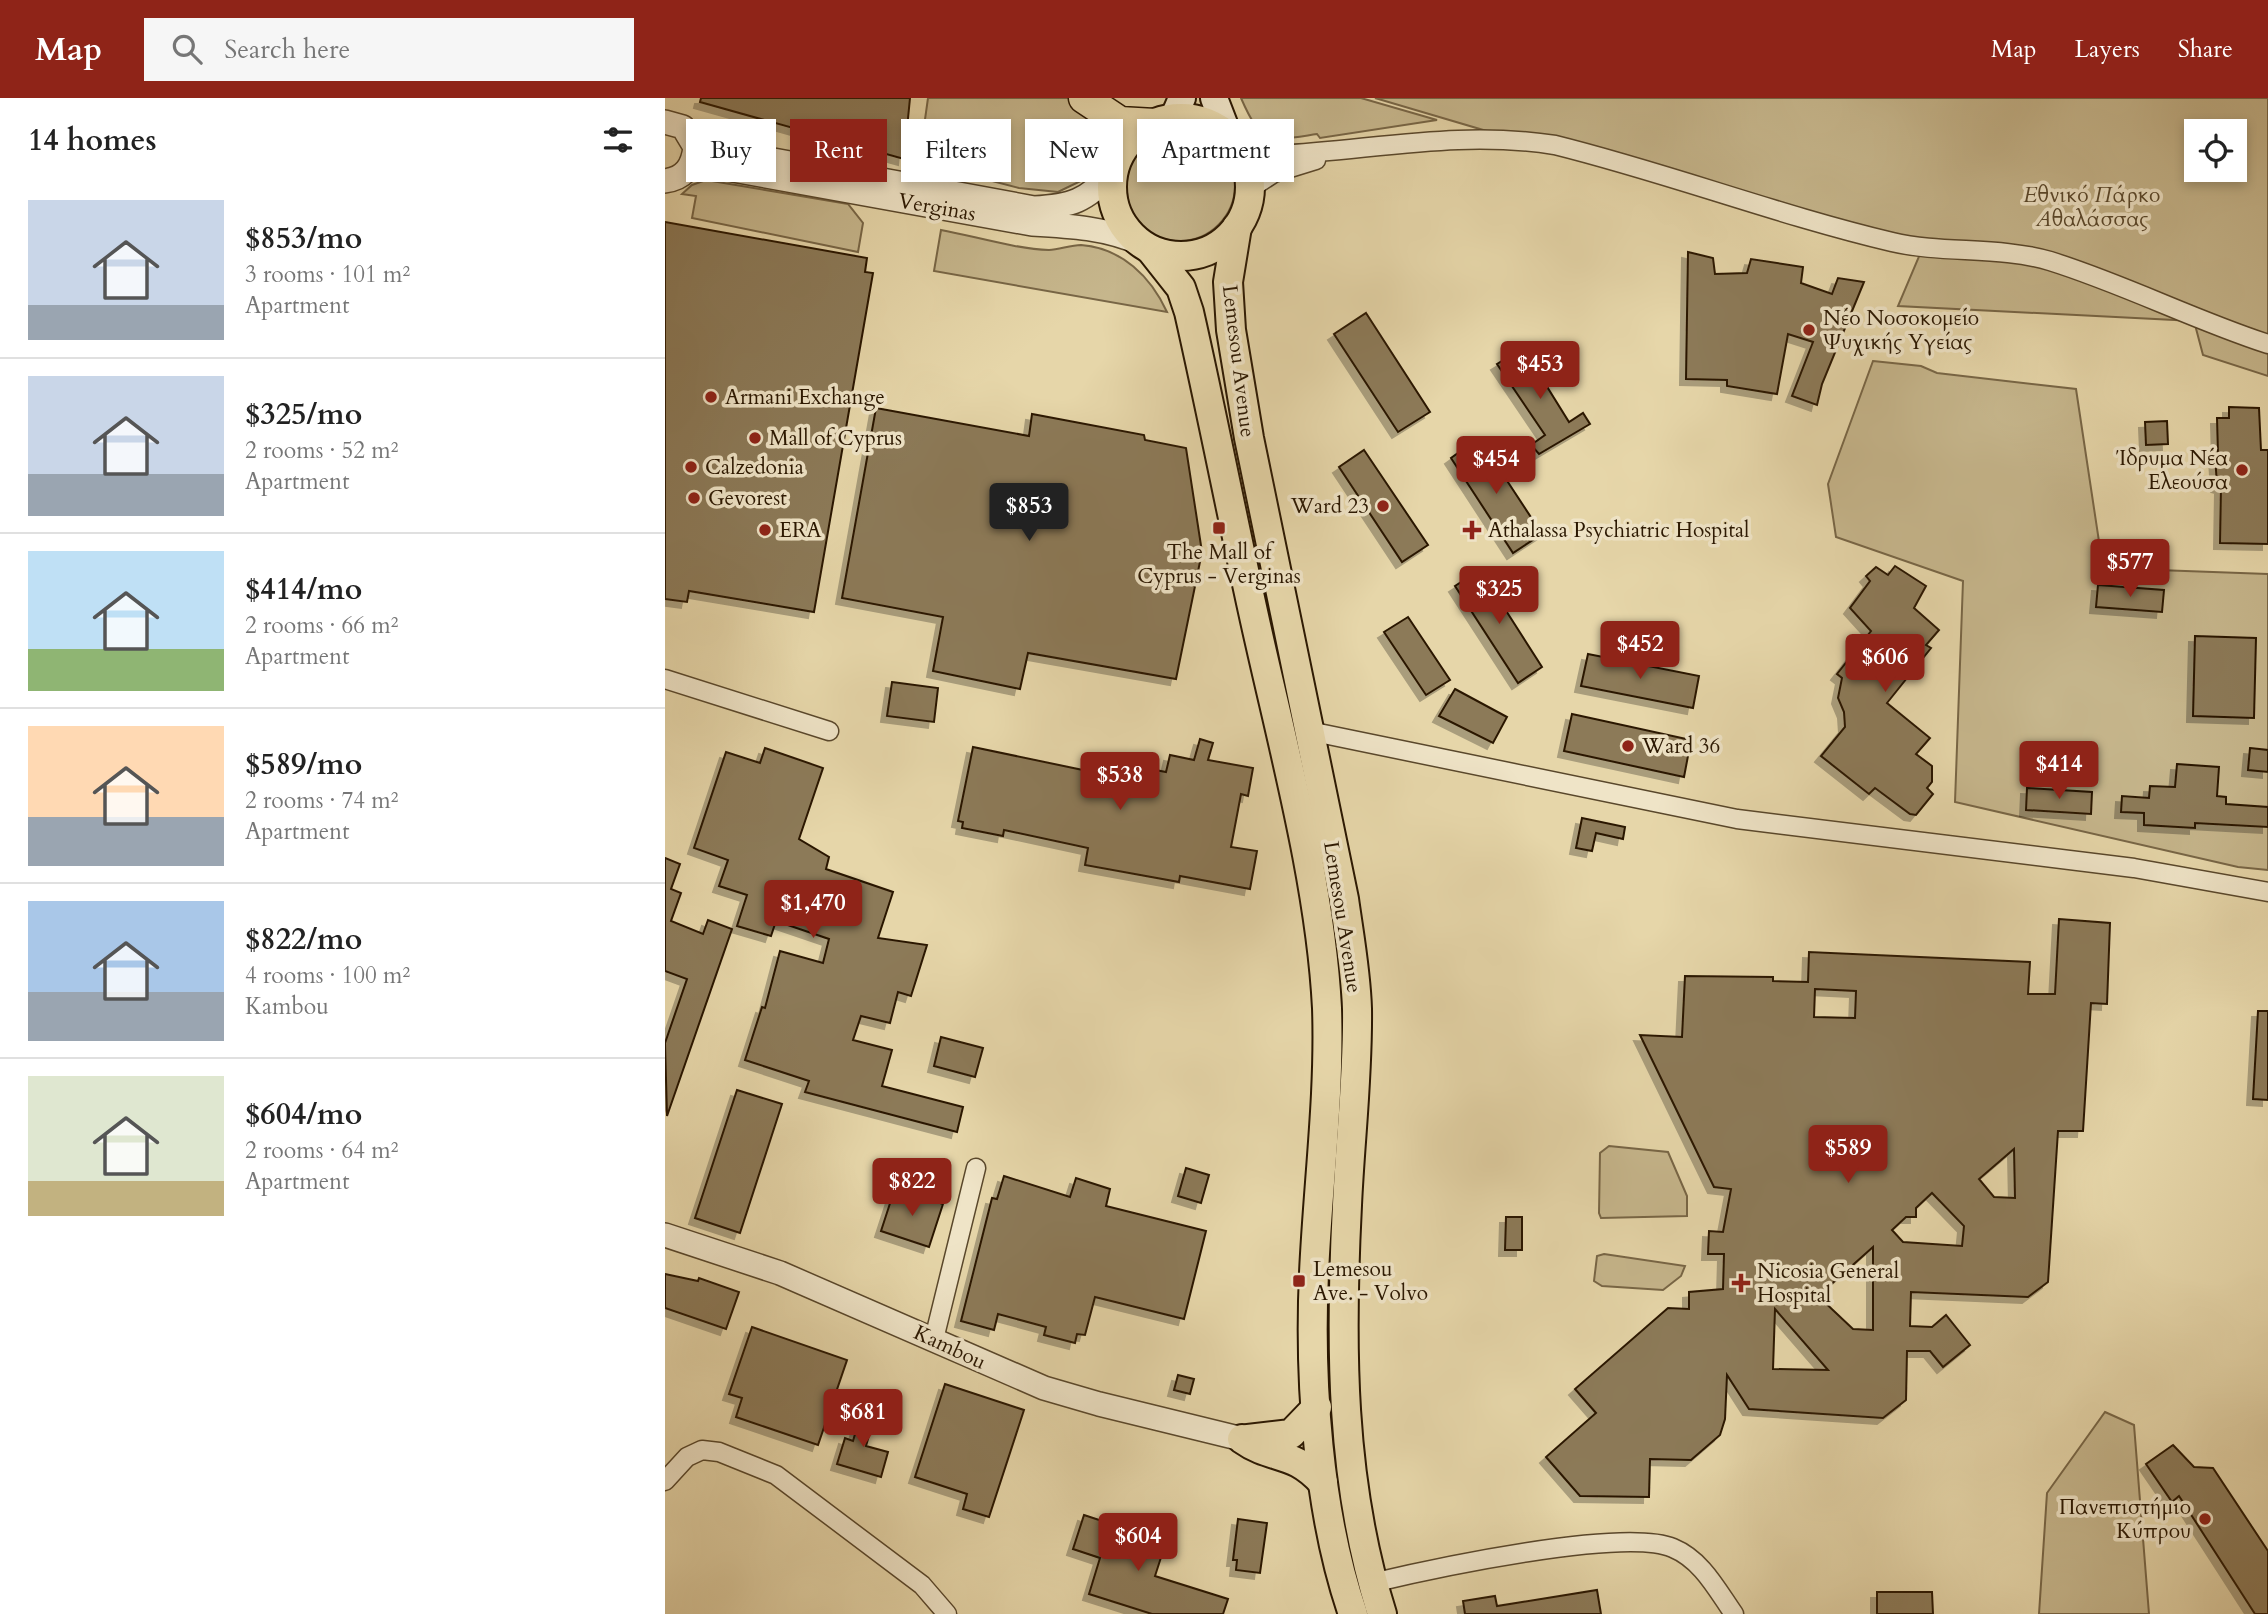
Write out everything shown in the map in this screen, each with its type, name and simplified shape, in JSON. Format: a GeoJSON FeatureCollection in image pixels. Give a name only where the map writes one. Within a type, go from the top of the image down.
{"type":"FeatureCollection","features":[{"type":"Feature","properties":{"kind":"highway"},"geometry":{"type":"LineString","coordinates":[[1084,98],[1120,121],[1170,114]]}},
{"type":"Feature","properties":{"kind":"main road"},"geometry":{"type":"LineString","coordinates":[[1214,98],[1223,119]]}},
{"type":"Feature","properties":{"kind":"main road"},"geometry":{"type":"LineString","coordinates":[[1123,149],[1136,135],[1170,114],[1193,119]]}},
{"type":"Feature","properties":{"kind":"main road"},"geometry":{"type":"LineString","coordinates":[[1112,182],[1111,193],[1116,213],[1126,231],[1147,247],[1174,256],[1198,254],[1220,244],[1237,227],[1247,209],[1250,182]]}},
{"type":"Feature","properties":{"kind":"main road","name":"Lemesou Avenue"},"geometry":{"type":"LineString","coordinates":[[1237,227],[1228,282],[1231,330],[1251,451],[1344,898],[1357,1007],[1346,1228],[1345,1398],[1352,1483],[1360,1536],[1382,1614]]}},
{"type":"Feature","properties":{"kind":"main road","name":"Lemesou Avenue"},"geometry":{"type":"LineString","coordinates":[[1147,247],[1181,288],[1189,312],[1280,727],[1321,948],[1327,1006],[1327,1066],[1314,1275],[1317,1407],[1323,1483],[1335,1550],[1353,1614]]}},
{"type":"Feature","properties":{"kind":"main road"},"geometry":{"type":"LineString","coordinates":[[1242,1439],[1291,1434],[1317,1407]]}},
{"type":"Feature","properties":{"kind":"main road"},"geometry":{"type":"LineString","coordinates":[[1242,1439],[1258,1449],[1294,1459],[1309,1468],[1323,1483]]}},
{"type":"Feature","properties":{"kind":"street","name":"Verginas"},"geometry":{"type":"LineString","coordinates":[[665,122],[686,130]]}},
{"type":"Feature","properties":{"kind":"street"},"geometry":{"type":"LineString","coordinates":[[1294,153],[1460,138],[1511,138],[1555,145],[1861,234],[1900,243],[2015,254],[2049,261],[2219,328],[2268,344]]}},
{"type":"Feature","properties":{"kind":"street"},"geometry":{"type":"LineString","coordinates":[[1251,188],[1274,173],[1357,149]]}},
{"type":"Feature","properties":{"kind":"street","name":"Verginas"},"geometry":{"type":"LineString","coordinates":[[776,161],[1034,208],[1066,207],[1093,193],[1103,182]]}},
{"type":"Feature","properties":{"kind":"street"},"geometry":{"type":"LineString","coordinates":[[665,181],[674,180],[686,170]]}},
{"type":"Feature","properties":{"kind":"street","name":"Verginas"},"geometry":{"type":"LineString","coordinates":[[776,178],[1032,224],[1080,227],[1121,234],[1147,247]]}},
{"type":"Feature","properties":{"kind":"street"},"geometry":{"type":"LineString","coordinates":[[665,679],[829,731]]}},
{"type":"Feature","properties":{"kind":"street"},"geometry":{"type":"LineString","coordinates":[[1309,731],[1737,819],[2134,869],[2268,892]]}},
{"type":"Feature","properties":{"kind":"street"},"geometry":{"type":"LineString","coordinates":[[934,1339],[976,1168]]}},
{"type":"Feature","properties":{"kind":"street","name":"Kambou"},"geometry":{"type":"LineString","coordinates":[[665,1235],[780,1273],[1044,1388],[1242,1439]]}},
{"type":"Feature","properties":{"kind":"street"},"geometry":{"type":"LineString","coordinates":[[665,1481],[687,1457],[702,1450],[719,1452],[776,1475],[922,1585],[947,1614]]}},
{"type":"Feature","properties":{"kind":"street"},"geometry":{"type":"LineString","coordinates":[[1372,1583],[1473,1563],[1637,1541],[1675,1549],[1695,1561],[1734,1614]]}},
{"type":"Feature","properties":{"kind":"green space"},"geometry":{"type":"Polygon","coordinates":[[[928,98],[1072,98],[1095,119],[1025,119],[1025,182],[1079,182],[1058,192],[1019,188],[996,182],[1011,182],[1011,119],[925,119],[928,98]]]}},
{"type":"Feature","properties":{"kind":"green space"},"geometry":{"type":"Polygon","coordinates":[[[1241,98],[1361,98],[1437,120],[1320,138],[1317,134],[1294,137],[1294,119],[1251,119],[1241,98]]]}},
{"type":"Feature","properties":{"kind":"green space","name":"Εθνικό Πάρκο Αθαλάσσας"},"geometry":{"type":"Polygon","coordinates":[[[1375,98],[2268,98],[2268,376],[2203,355],[2194,321],[1898,306],[1923,247],[1605,166],[1375,98]]]}},
{"type":"Feature","properties":{"kind":"green space"},"geometry":{"type":"Polygon","coordinates":[[[1137,149],[1137,182],[1235,182],[1234,196],[1225,216],[1218,224],[1200,236],[1179,241],[1158,236],[1140,224],[1128,206],[1123,185],[1124,174],[1137,149]]]}},
{"type":"Feature","properties":{"kind":"green space"},"geometry":{"type":"Polygon","coordinates":[[[718,182],[848,204],[863,223],[858,252],[692,218],[696,196],[682,194],[692,185],[718,182]]]}},
{"type":"Feature","properties":{"kind":"green space"},"geometry":{"type":"Polygon","coordinates":[[[941,230],[1036,249],[1053,250],[1081,245],[1096,247],[1122,258],[1144,276],[1167,312],[934,271],[941,230]]]}},
{"type":"Feature","properties":{"kind":"green space"},"geometry":{"type":"Polygon","coordinates":[[[1873,361],[1921,366],[1937,373],[2076,389],[2103,568],[2268,574],[2268,870],[2238,867],[1955,802],[1963,581],[1836,537],[1828,484],[1873,361]]]}},
{"type":"Feature","properties":{"kind":"green space"},"geometry":{"type":"Polygon","coordinates":[[[1609,1146],[1668,1152],[1687,1196],[1687,1216],[1601,1218],[1600,1153],[1609,1146]]]}},
{"type":"Feature","properties":{"kind":"green space"},"geometry":{"type":"Polygon","coordinates":[[[1604,1254],[1685,1266],[1681,1276],[1663,1290],[1602,1286],[1594,1281],[1597,1256],[1604,1254]]]}},
{"type":"Feature","properties":{"kind":"green space"},"geometry":{"type":"Polygon","coordinates":[[[2105,1412],[2134,1425],[2149,1614],[2039,1614],[2047,1493],[2105,1412]]]}},
{"type":"Feature","properties":{"kind":"building"},"geometry":{"type":"Polygon","coordinates":[[[701,98],[910,98],[908,119],[901,119],[901,158],[887,154],[887,119],[790,119],[790,127],[776,123],[776,119],[761,119],[700,102],[701,98]]]}},
{"type":"Feature","properties":{"kind":"building","name":"Mall of Cyprus"},"geometry":{"type":"Polygon","coordinates":[[[665,222],[867,258],[865,272],[873,273],[814,612],[689,591],[687,602],[665,599],[665,222]]]}},
{"type":"Feature","properties":{"kind":"building","name":"Νέο Νοσοκομείο Ψυχικής Υγείας"},"geometry":{"type":"Polygon","coordinates":[[[1688,252],[1713,258],[1715,274],[1747,273],[1751,259],[1803,267],[1801,283],[1832,294],[1838,278],[1864,282],[1822,384],[1817,405],[1792,396],[1813,342],[1788,334],[1777,394],[1727,386],[1727,380],[1686,379],[1688,252]]]}},
{"type":"Feature","properties":{"kind":"building"},"geometry":{"type":"Polygon","coordinates":[[[1366,313],[1430,412],[1398,432],[1334,334],[1366,313]]]}},
{"type":"Feature","properties":{"kind":"building"},"geometry":{"type":"Polygon","coordinates":[[[1523,348],[1569,422],[1583,413],[1590,424],[1539,454],[1531,445],[1545,435],[1497,364],[1523,348]]]}},
{"type":"Feature","properties":{"kind":"building","name":"Ίδρυμα Νέα Ελεούσα"},"geometry":{"type":"Polygon","coordinates":[[[2229,407],[2259,408],[2261,450],[2268,450],[2268,544],[2220,543],[2221,487],[2217,486],[2215,454],[2218,454],[2217,418],[2229,418],[2229,407]]]}},
{"type":"Feature","properties":{"kind":"building"},"geometry":{"type":"Polygon","coordinates":[[[876,408],[1029,436],[1032,414],[1144,435],[1145,440],[1186,448],[1202,552],[1176,679],[1028,653],[1020,689],[933,671],[943,617],[842,598],[876,408]]]}},
{"type":"Feature","properties":{"kind":"building"},"geometry":{"type":"Polygon","coordinates":[[[2167,421],[2168,444],[2146,445],[2145,422],[2167,421]]]}},
{"type":"Feature","properties":{"kind":"building"},"geometry":{"type":"Polygon","coordinates":[[[1479,438],[1542,534],[1513,553],[1451,458],[1479,438]]]}},
{"type":"Feature","properties":{"kind":"building","name":"Ward 23"},"geometry":{"type":"Polygon","coordinates":[[[1364,450],[1428,545],[1402,562],[1339,467],[1364,450]]]}},
{"type":"Feature","properties":{"kind":"building"},"geometry":{"type":"Polygon","coordinates":[[[1895,566],[1926,586],[1914,608],[1939,630],[1926,645],[1931,648],[1887,703],[1930,738],[1916,754],[1932,766],[1932,782],[1927,788],[1933,794],[1916,815],[1910,814],[1875,788],[1869,794],[1821,756],[1845,727],[1844,712],[1838,698],[1842,678],[1837,674],[1871,631],[1850,608],[1870,581],[1866,576],[1876,567],[1888,575],[1895,566]]]}},
{"type":"Feature","properties":{"kind":"building"},"geometry":{"type":"Polygon","coordinates":[[[1480,570],[1542,667],[1518,683],[1455,586],[1480,570]]]}},
{"type":"Feature","properties":{"kind":"building"},"geometry":{"type":"Polygon","coordinates":[[[2098,585],[2164,590],[2162,612],[2096,607],[2098,585]]]}},
{"type":"Feature","properties":{"kind":"building"},"geometry":{"type":"Polygon","coordinates":[[[1408,617],[1450,680],[1426,695],[1384,632],[1408,617]]]}},
{"type":"Feature","properties":{"kind":"building"},"geometry":{"type":"Polygon","coordinates":[[[2195,636],[2256,638],[2254,718],[2193,716],[2195,636]]]}},
{"type":"Feature","properties":{"kind":"building"},"geometry":{"type":"Polygon","coordinates":[[[1588,654],[1699,676],[1693,708],[1581,686],[1588,654]]]}},
{"type":"Feature","properties":{"kind":"building"},"geometry":{"type":"Polygon","coordinates":[[[892,682],[938,688],[934,722],[887,716],[892,682]]]}},
{"type":"Feature","properties":{"kind":"building"},"geometry":{"type":"Polygon","coordinates":[[[1455,689],[1507,717],[1493,743],[1439,716],[1455,689]]]}},
{"type":"Feature","properties":{"kind":"building","name":"Ward 36"},"geometry":{"type":"Polygon","coordinates":[[[1572,714],[1691,740],[1684,777],[1564,751],[1572,714]]]}},
{"type":"Feature","properties":{"kind":"building"},"geometry":{"type":"Polygon","coordinates":[[[1200,739],[1213,743],[1208,760],[1253,768],[1248,796],[1241,794],[1231,847],[1257,851],[1250,889],[1180,876],[1179,882],[1085,865],[1088,848],[1004,830],[1003,836],[962,828],[963,822],[958,821],[973,747],[1102,774],[1104,760],[1166,772],[1170,755],[1194,760],[1200,739]]]}},
{"type":"Feature","properties":{"kind":"building"},"geometry":{"type":"Polygon","coordinates":[[[765,748],[823,768],[799,839],[829,857],[826,869],[893,892],[878,938],[927,945],[911,996],[898,992],[890,1023],[861,1016],[853,1040],[892,1050],[882,1086],[963,1107],[957,1132],[805,1092],[809,1081],[745,1060],[762,1007],[765,1008],[780,951],[823,963],[829,939],[776,921],[771,936],[737,926],[747,895],[719,886],[728,860],[694,848],[726,752],[760,763],[765,748]]]}},
{"type":"Feature","properties":{"kind":"building"},"geometry":{"type":"Polygon","coordinates":[[[2250,748],[2268,750],[2268,772],[2248,770],[2250,748]]]}},
{"type":"Feature","properties":{"kind":"building"},"geometry":{"type":"Polygon","coordinates":[[[2177,764],[2219,767],[2217,796],[2226,797],[2226,804],[2268,807],[2268,827],[2195,823],[2195,828],[2144,825],[2144,813],[2121,812],[2122,796],[2149,798],[2150,786],[2175,787],[2177,764]]]}},
{"type":"Feature","properties":{"kind":"building"},"geometry":{"type":"Polygon","coordinates":[[[2027,788],[2092,792],[2091,814],[2026,810],[2027,788]]]}},
{"type":"Feature","properties":{"kind":"building"},"geometry":{"type":"Polygon","coordinates":[[[1582,818],[1625,827],[1623,839],[1596,833],[1592,851],[1576,848],[1582,818]]]}},
{"type":"Feature","properties":{"kind":"building"},"geometry":{"type":"Polygon","coordinates":[[[665,858],[680,864],[671,889],[681,893],[671,921],[703,934],[708,920],[732,929],[667,1116],[665,1043],[687,979],[665,971],[665,858]]]}},
{"type":"Feature","properties":{"kind":"building"},"geometry":{"type":"Polygon","coordinates":[[[2059,919],[2110,923],[2107,1004],[2091,1003],[2083,1131],[2058,1131],[2048,1282],[2028,1297],[1911,1292],[1910,1326],[1932,1327],[1946,1315],[1970,1345],[1943,1367],[1930,1351],[1907,1351],[1906,1400],[1883,1418],[1749,1409],[1727,1375],[1725,1419],[1720,1435],[1691,1460],[1650,1459],[1649,1497],[1580,1496],[1546,1457],[1596,1413],[1575,1389],[1668,1308],[1689,1309],[1689,1292],[1723,1289],[1724,1254],[1708,1254],[1709,1231],[1723,1232],[1731,1189],[1714,1187],[1640,1035],[1682,1037],[1685,976],[1773,977],[1773,981],[1808,982],[1809,952],[2030,962],[2028,994],[2055,994],[2059,919]],[[1815,989],[1814,1017],[1855,1018],[1856,991],[1815,989]],[[2014,1149],[1979,1179],[1994,1197],[2015,1198],[2014,1149]],[[1932,1193],[1916,1208],[1916,1217],[1906,1217],[1892,1230],[1903,1242],[1962,1246],[1964,1226],[1932,1193]],[[1873,1247],[1818,1296],[1853,1329],[1873,1330],[1873,1247]],[[1775,1309],[1773,1369],[1828,1370],[1775,1309]]]}},
{"type":"Feature","properties":{"kind":"building"},"geometry":{"type":"Polygon","coordinates":[[[2258,1011],[2268,1011],[2268,1100],[2253,1099],[2258,1011]]]}},
{"type":"Feature","properties":{"kind":"building"},"geometry":{"type":"Polygon","coordinates":[[[941,1037],[983,1048],[975,1077],[934,1066],[941,1037]]]}},
{"type":"Feature","properties":{"kind":"building"},"geometry":{"type":"Polygon","coordinates":[[[737,1090],[782,1104],[740,1233],[695,1218],[737,1090]]]}},
{"type":"Feature","properties":{"kind":"building"},"geometry":{"type":"Polygon","coordinates":[[[1186,1168],[1209,1175],[1201,1203],[1178,1196],[1186,1168]]]}},
{"type":"Feature","properties":{"kind":"building"},"geometry":{"type":"Polygon","coordinates":[[[1004,1176],[1070,1197],[1076,1178],[1110,1189],[1106,1206],[1206,1231],[1184,1319],[1095,1297],[1085,1335],[1077,1334],[1075,1343],[1044,1335],[1046,1327],[998,1314],[994,1330],[961,1321],[992,1198],[997,1199],[1004,1176]]]}},
{"type":"Feature","properties":{"kind":"building"},"geometry":{"type":"Polygon","coordinates":[[[895,1188],[943,1204],[929,1247],[881,1231],[895,1188]]]}},
{"type":"Feature","properties":{"kind":"building"},"geometry":{"type":"Polygon","coordinates":[[[1506,1217],[1522,1217],[1522,1250],[1505,1250],[1506,1217]]]}},
{"type":"Feature","properties":{"kind":"building"},"geometry":{"type":"Polygon","coordinates":[[[665,1274],[698,1281],[699,1278],[739,1292],[726,1329],[665,1308],[665,1274]]]}},
{"type":"Feature","properties":{"kind":"building"},"geometry":{"type":"Polygon","coordinates":[[[752,1327],[847,1360],[818,1445],[736,1417],[742,1398],[729,1394],[752,1327]]]}},
{"type":"Feature","properties":{"kind":"building"},"geometry":{"type":"Polygon","coordinates":[[[1178,1375],[1194,1379],[1190,1394],[1174,1390],[1178,1375]]]}},
{"type":"Feature","properties":{"kind":"building"},"geometry":{"type":"Polygon","coordinates":[[[945,1384],[1024,1410],[989,1517],[963,1509],[967,1494],[915,1477],[945,1384]]]}},
{"type":"Feature","properties":{"kind":"building"},"geometry":{"type":"Polygon","coordinates":[[[863,1407],[876,1411],[866,1446],[888,1452],[881,1477],[837,1464],[845,1438],[853,1441],[863,1407]]]}},
{"type":"Feature","properties":{"kind":"building"},"geometry":{"type":"Polygon","coordinates":[[[2173,1445],[2194,1467],[2213,1468],[2268,1551],[2268,1614],[2255,1614],[2179,1496],[2172,1502],[2146,1464],[2173,1445]]]}},
{"type":"Feature","properties":{"kind":"building"},"geometry":{"type":"Polygon","coordinates":[[[1084,1515],[1166,1542],[1155,1576],[1228,1599],[1223,1614],[1152,1614],[1089,1594],[1100,1558],[1073,1549],[1084,1515]]]}},
{"type":"Feature","properties":{"kind":"building"},"geometry":{"type":"Polygon","coordinates":[[[1238,1519],[1267,1523],[1260,1573],[1236,1570],[1237,1560],[1233,1560],[1238,1519]]]}},
{"type":"Feature","properties":{"kind":"building"},"geometry":{"type":"Polygon","coordinates":[[[1597,1590],[1601,1614],[1465,1614],[1463,1601],[1495,1596],[1497,1606],[1597,1590]]]}},
{"type":"Feature","properties":{"kind":"building"},"geometry":{"type":"Polygon","coordinates":[[[1877,1592],[1932,1592],[1933,1614],[1877,1614],[1877,1592]]]}},
{"type":"Feature","properties":{"kind":"place","name":"Νέο Νοσοκομείο Ψυχικής Υγείας"},"geometry":{"type":"Point","coordinates":[1809,330]}},
{"type":"Feature","properties":{"kind":"place","name":"Armani Exchange"},"geometry":{"type":"Point","coordinates":[711,397]}},
{"type":"Feature","properties":{"kind":"place","name":"Mall of Cyprus"},"geometry":{"type":"Point","coordinates":[755,438]}},
{"type":"Feature","properties":{"kind":"place","name":"Calzedonia"},"geometry":{"type":"Point","coordinates":[691,467]}},
{"type":"Feature","properties":{"kind":"place","name":"Ίδρυμα Νέα Ελεούσα"},"geometry":{"type":"Point","coordinates":[2242,470]}},
{"type":"Feature","properties":{"kind":"place","name":"Gevorest"},"geometry":{"type":"Point","coordinates":[694,498]}},
{"type":"Feature","properties":{"kind":"place","name":"Ward 23"},"geometry":{"type":"Point","coordinates":[1383,506]}},
{"type":"Feature","properties":{"kind":"place","name":"The Mall of Cyprus - Verginas"},"geometry":{"type":"Point","coordinates":[1219,528]}},
{"type":"Feature","properties":{"kind":"place","name":"ERA"},"geometry":{"type":"Point","coordinates":[765,530]}},
{"type":"Feature","properties":{"kind":"place","name":"Athalassa Psychiatric Hospital"},"geometry":{"type":"Point","coordinates":[1472,530]}},
{"type":"Feature","properties":{"kind":"place","name":"Ward 36"},"geometry":{"type":"Point","coordinates":[1628,746]}},
{"type":"Feature","properties":{"kind":"place","name":"Lemesou Ave. - Volvo"},"geometry":{"type":"Point","coordinates":[1299,1281]}},
{"type":"Feature","properties":{"kind":"place","name":"Nicosia General Hospital"},"geometry":{"type":"Point","coordinates":[1741,1283]}},
{"type":"Feature","properties":{"kind":"place","name":"Πανεπιστήμιο Κύπρου"},"geometry":{"type":"Point","coordinates":[2205,1519]}}]}
